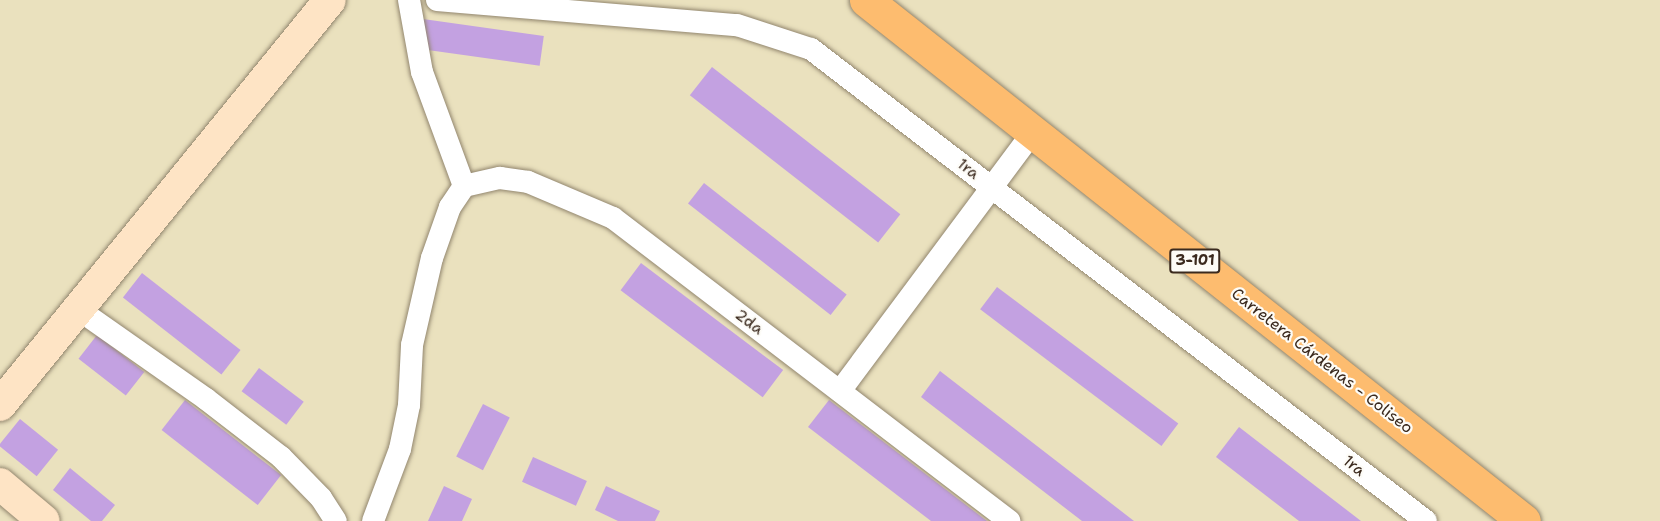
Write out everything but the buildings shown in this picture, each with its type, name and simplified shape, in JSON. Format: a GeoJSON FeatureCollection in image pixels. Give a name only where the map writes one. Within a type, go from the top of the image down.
{"type":"FeatureCollection","features":[{"type":"Feature","properties":{"kind":"main road","name":"Carretera Cárdenas - Coliseo"},"geometry":{"type":"LineString","coordinates":[[866,0],[1524,521]]}},
{"type":"Feature","properties":{"kind":"street"},"geometry":{"type":"LineString","coordinates":[[0,405],[330,0]]}},
{"type":"Feature","properties":{"kind":"street"},"geometry":{"type":"LineString","coordinates":[[374,521],[400,449],[409,405],[412,345],[432,258],[450,207],[464,186],[422,72],[409,0]]}},
{"type":"Feature","properties":{"kind":"street","name":"1ra"},"geometry":{"type":"LineString","coordinates":[[437,0],[736,25],[811,49],[1426,521]]}},
{"type":"Feature","properties":{"kind":"street"},"geometry":{"type":"LineString","coordinates":[[840,391],[1032,132]]}},
{"type":"Feature","properties":{"kind":"street","name":"2da"},"geometry":{"type":"LineString","coordinates":[[464,186],[500,178],[528,182],[612,218],[1010,521]]}},
{"type":"Feature","properties":{"kind":"street"},"geometry":{"type":"LineString","coordinates":[[78,309],[206,399],[281,457],[321,498],[336,521]]}},
{"type":"Feature","properties":{"kind":"street"},"geometry":{"type":"LineString","coordinates":[[0,484],[44,521]]}}]}
